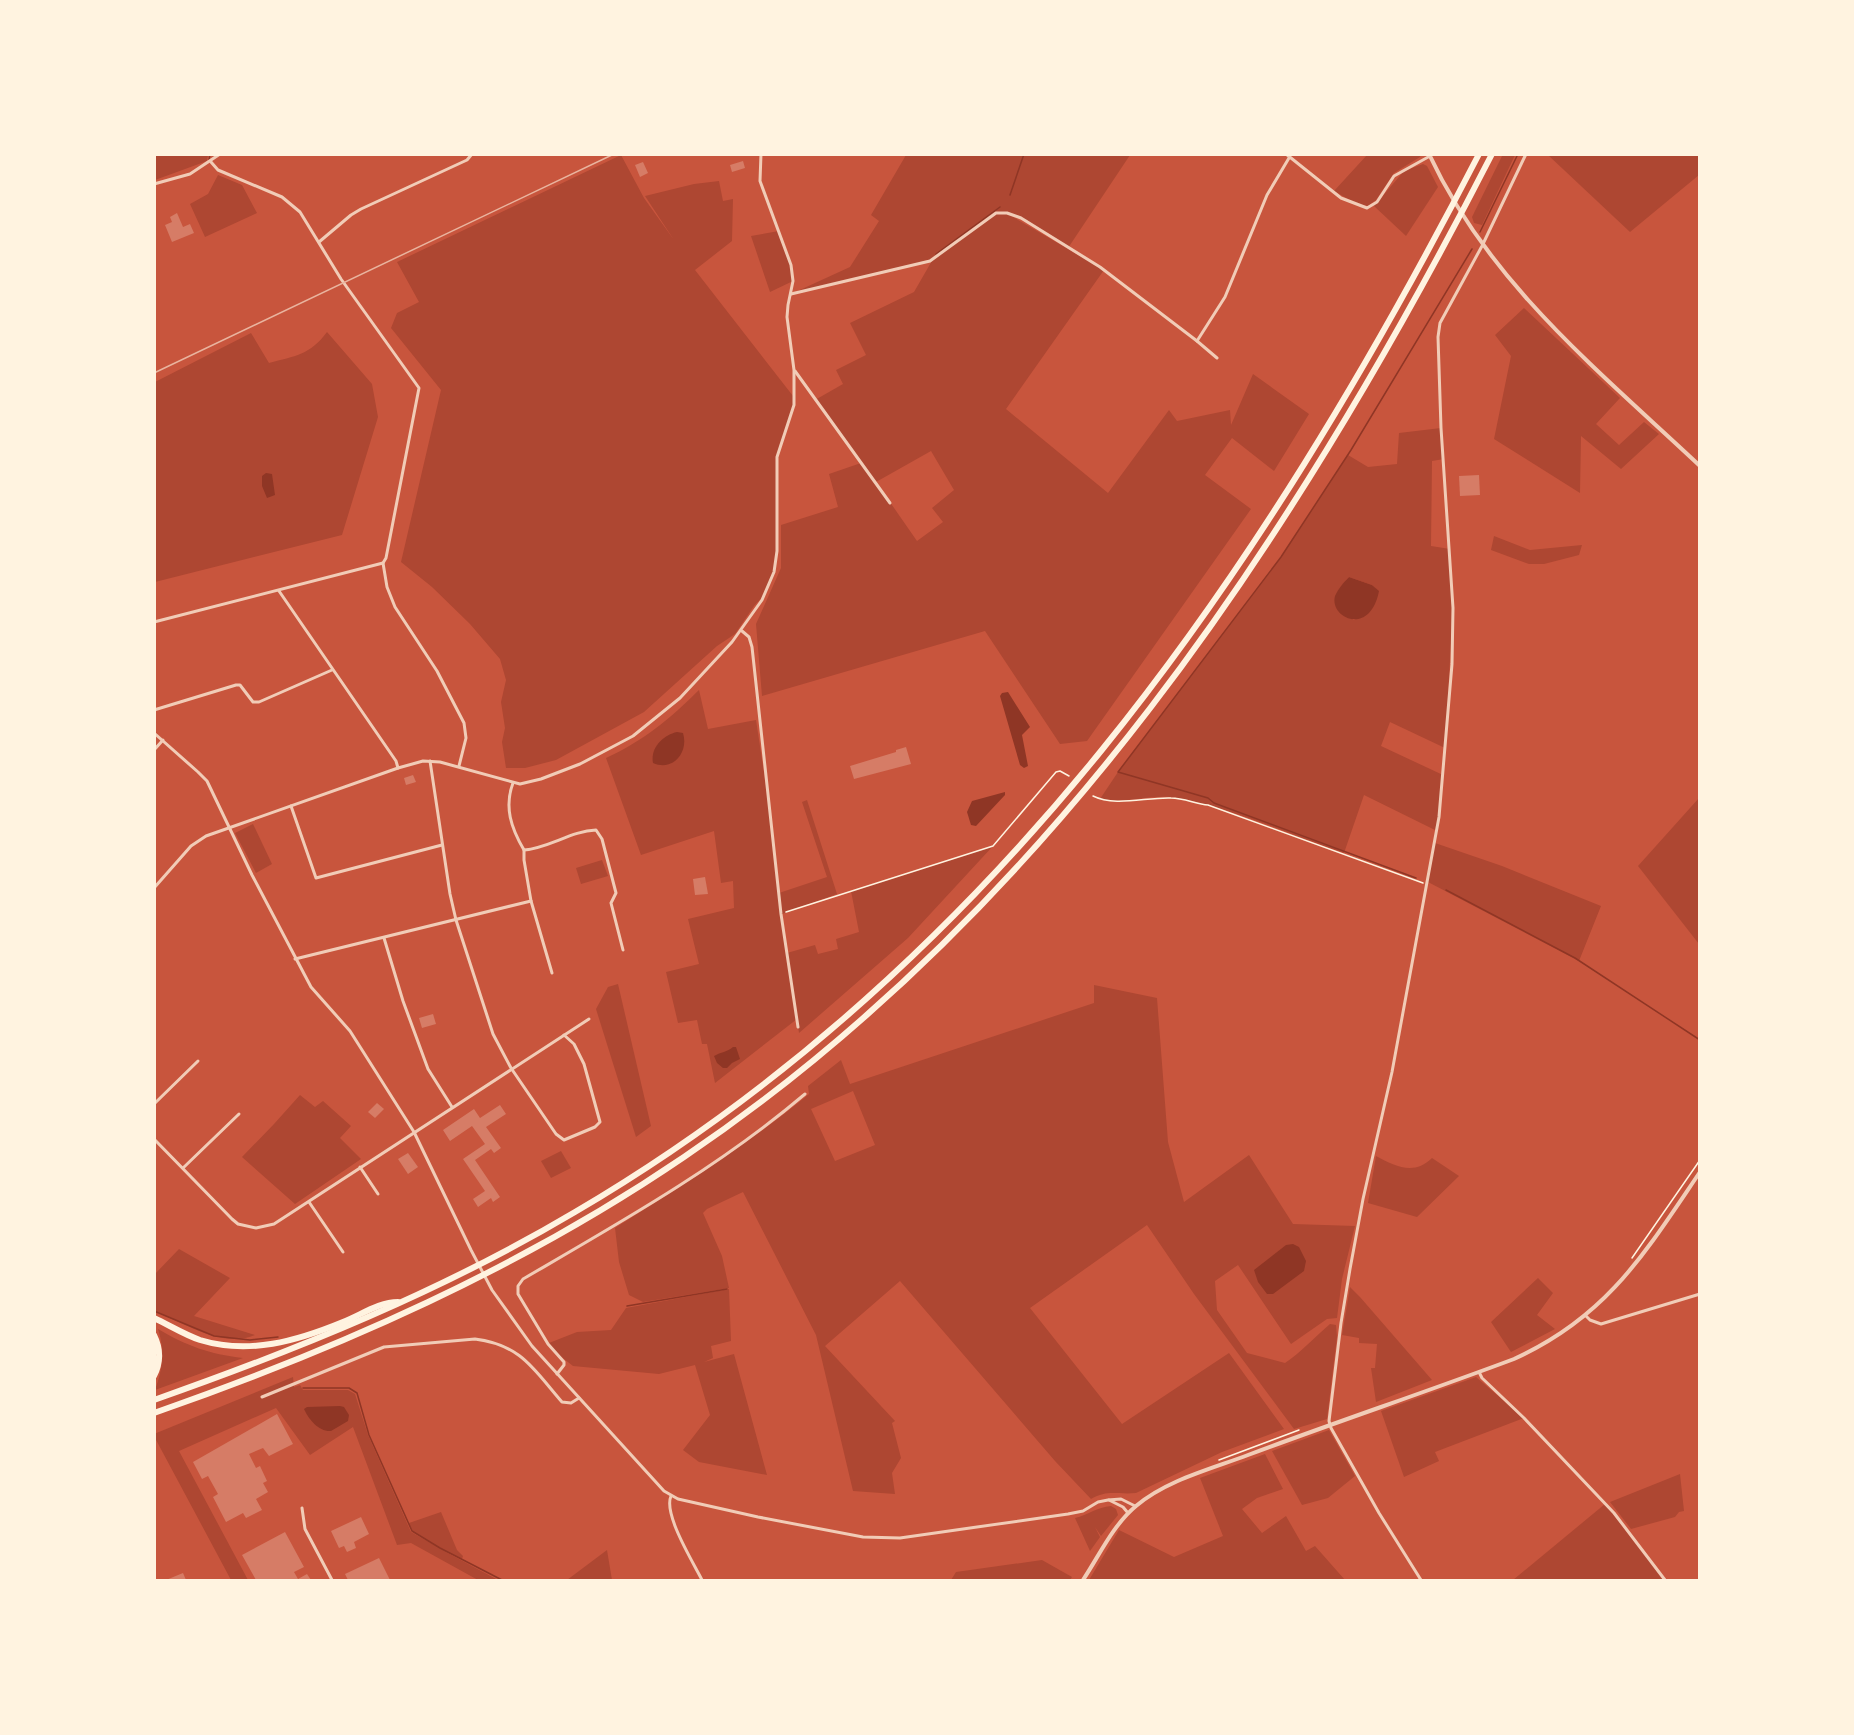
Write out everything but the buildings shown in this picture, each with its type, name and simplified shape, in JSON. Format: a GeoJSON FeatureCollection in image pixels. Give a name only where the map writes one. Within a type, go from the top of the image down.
{"type":"FeatureCollection","features":[{"type":"Feature","properties":{"kind":"highway"},"geometry":{"type":"LineString","coordinates":[[154,1400],[272,1357],[402,1302],[498,1255],[572,1214],[641,1172],[716,1120],[789,1065],[897,973],[987,884],[1042,822],[1122,727],[1211,606],[1316,447],[1396,309],[1479,154]]}},
{"type":"Feature","properties":{"kind":"highway"},"geometry":{"type":"LineString","coordinates":[[154,1413],[275,1368],[406,1313],[503,1265],[578,1224],[685,1156],[750,1110],[849,1031],[905,982],[1052,829],[1130,735],[1245,578],[1363,391],[1473,193],[1492,154]]}},
{"type":"Feature","properties":{"kind":"highway"},"geometry":{"type":"LineString","coordinates":[[154,1318],[198,1339],[215,1344],[251,1347],[295,1340],[387,1302],[402,1302]]}},
{"type":"Feature","properties":{"kind":"highway"},"geometry":{"type":"LineString","coordinates":[[154,1335],[160,1357],[154,1376]]}},
{"type":"Feature","properties":{"kind":"street"},"geometry":{"type":"LineString","coordinates":[[154,183],[179,178],[211,162],[220,154]]}},
{"type":"Feature","properties":{"kind":"street"},"geometry":{"type":"LineString","coordinates":[[318,242],[351,215],[468,160],[472,154]]}},
{"type":"Feature","properties":{"kind":"street"},"geometry":{"type":"LineString","coordinates":[[154,888],[191,846],[206,836],[398,768],[430,761],[459,766],[520,784],[541,779],[580,764],[633,736],[680,698],[742,630],[762,600],[774,572],[777,551],[777,456],[792,412],[794,370],[788,316],[793,281],[790,260],[760,181],[760,154]]}},
{"type":"Feature","properties":{"kind":"street"},"geometry":{"type":"LineString","coordinates":[[1421,1581],[1379,1513],[1330,1425],[1341,1323],[1350,1269],[1363,1199],[1392,1072],[1439,817],[1452,664],[1453,608],[1441,428],[1438,337],[1440,323],[1482,246],[1526,154]]}},
{"type":"Feature","properties":{"kind":"street"},"geometry":{"type":"LineString","coordinates":[[1197,342],[1225,297],[1268,195],[1288,156],[1341,198],[1367,208],[1377,202],[1394,176],[1430,155],[1448,192],[1482,246],[1527,302],[1700,466]]}},
{"type":"Feature","properties":{"kind":"street"},"geometry":{"type":"LineString","coordinates":[[154,622],[383,563],[387,558],[419,388],[344,284],[300,212],[282,197],[218,170],[211,162]]}},
{"type":"Feature","properties":{"kind":"street"},"geometry":{"type":"LineString","coordinates":[[791,294],[930,261],[996,213],[1007,213],[1021,218],[1100,267],[1217,358]]}},
{"type":"Feature","properties":{"kind":"street"},"geometry":{"type":"LineString","coordinates":[[794,370],[890,503]]}},
{"type":"Feature","properties":{"kind":"street"},"geometry":{"type":"LineString","coordinates":[[383,563],[387,587],[395,607],[437,671],[464,723],[466,738],[459,766]]}},
{"type":"Feature","properties":{"kind":"street"},"geometry":{"type":"LineString","coordinates":[[278,590],[396,761],[398,768]]}},
{"type":"Feature","properties":{"kind":"street"},"geometry":{"type":"LineString","coordinates":[[742,630],[749,637],[752,647],[781,914],[798,1027]]}},
{"type":"Feature","properties":{"kind":"street"},"geometry":{"type":"LineString","coordinates":[[154,710],[236,685],[240,685],[254,702],[259,702],[332,670]]}},
{"type":"Feature","properties":{"kind":"street"},"geometry":{"type":"LineString","coordinates":[[154,733],[207,782],[295,959],[311,987],[350,1031],[414,1132],[492,1290],[532,1346],[656,1483],[671,1496],[758,1517],[879,1539],[1058,1516],[1083,1511],[1098,1502],[1108,1500],[1121,1499],[1135,1506]]}},
{"type":"Feature","properties":{"kind":"street"},"geometry":{"type":"LineString","coordinates":[[154,750],[163,740]]}},
{"type":"Feature","properties":{"kind":"street"},"geometry":{"type":"LineString","coordinates":[[430,761],[456,920],[492,1034],[511,1068],[561,1139],[570,1139],[600,1124],[600,1117],[584,1064],[574,1044],[564,1035]]}},
{"type":"Feature","properties":{"kind":"street"},"geometry":{"type":"LineString","coordinates":[[513,783],[507,805],[518,840],[524,850],[531,901],[552,973]]}},
{"type":"Feature","properties":{"kind":"street"},"geometry":{"type":"LineString","coordinates":[[291,806],[316,878],[442,845]]}},
{"type":"Feature","properties":{"kind":"street"},"geometry":{"type":"LineString","coordinates":[[524,850],[537,849],[585,830],[596,830],[602,839],[616,893],[611,903],[623,950]]}},
{"type":"Feature","properties":{"kind":"street"},"geometry":{"type":"LineString","coordinates":[[295,959],[531,901]]}},
{"type":"Feature","properties":{"kind":"street"},"geometry":{"type":"LineString","coordinates":[[384,938],[403,1001],[429,1069],[452,1107]]}},
{"type":"Feature","properties":{"kind":"street"},"geometry":{"type":"LineString","coordinates":[[154,1139],[232,1220],[247,1227],[256,1228],[274,1224],[588,1019]]}},
{"type":"Feature","properties":{"kind":"street"},"geometry":{"type":"LineString","coordinates":[[154,1104],[198,1060]]}},
{"type":"Feature","properties":{"kind":"street"},"geometry":{"type":"LineString","coordinates":[[557,1374],[564,1362],[548,1344],[518,1293],[518,1286],[523,1279],[692,1179],[765,1128],[805,1094]]}},
{"type":"Feature","properties":{"kind":"street"},"geometry":{"type":"LineString","coordinates":[[183,1168],[239,1114]]}},
{"type":"Feature","properties":{"kind":"street"},"geometry":{"type":"LineString","coordinates":[[360,1167],[378,1194]]}},
{"type":"Feature","properties":{"kind":"street"},"geometry":{"type":"LineString","coordinates":[[1083,1581],[1128,1513],[1135,1506],[1170,1485],[1514,1359],[1545,1344],[1586,1316],[1618,1286],[1633,1269],[1700,1172]]}},
{"type":"Feature","properties":{"kind":"street"},"geometry":{"type":"LineString","coordinates":[[309,1202],[343,1252]]}},
{"type":"Feature","properties":{"kind":"street"},"geometry":{"type":"LineString","coordinates":[[1586,1316],[1601,1324],[1700,1294]]}},
{"type":"Feature","properties":{"kind":"street"},"geometry":{"type":"LineString","coordinates":[[262,1397],[384,1347],[476,1339],[490,1341],[520,1354],[562,1402],[571,1403],[579,1398]]}},
{"type":"Feature","properties":{"kind":"street"},"geometry":{"type":"LineString","coordinates":[[1479,1372],[1482,1378],[1524,1418],[1614,1513],[1665,1581]]}},
{"type":"Feature","properties":{"kind":"street"},"geometry":{"type":"LineString","coordinates":[[671,1496],[669,1506],[674,1522],[702,1581]]}},
{"type":"Feature","properties":{"kind":"street"},"geometry":{"type":"LineString","coordinates":[[1108,1500],[1123,1507],[1128,1513]]}},
{"type":"Feature","properties":{"kind":"street"},"geometry":{"type":"LineString","coordinates":[[303,1508],[305,1529],[332,1581]]}},
{"type":"Feature","properties":{"kind":"path"},"geometry":{"type":"LineString","coordinates":[[781,914],[993,846],[1056,772],[1060,771],[1069,776]]}},
{"type":"Feature","properties":{"kind":"path"},"geometry":{"type":"LineString","coordinates":[[1093,796],[1114,802],[1174,797],[1208,805],[1344,853],[1424,884],[1427,888]]}},
{"type":"Feature","properties":{"kind":"path"},"geometry":{"type":"LineString","coordinates":[[1632,1258],[1700,1160]]}},
{"type":"Feature","properties":{"kind":"shaded area"},"geometry":{"type":"Polygon","coordinates":[[[1503,154],[1515,155],[1482,225],[1474,223],[1472,217],[1503,154]]]}},
{"type":"Feature","properties":{"kind":"shaded area"},"geometry":{"type":"Polygon","coordinates":[[[154,155],[208,155],[207,161],[155,180],[154,155]]]}},
{"type":"Feature","properties":{"kind":"shaded area"},"geometry":{"type":"Polygon","coordinates":[[[621,155],[644,198],[674,240],[645,196],[694,184],[719,181],[723,201],[733,199],[732,241],[695,270],[793,396],[794,405],[777,457],[777,551],[774,572],[766,593],[735,634],[717,646],[644,712],[556,760],[525,768],[506,768],[502,742],[505,728],[501,702],[506,680],[500,659],[470,624],[432,587],[401,562],[441,390],[391,328],[397,313],[419,302],[397,262],[621,155]]]}},
{"type":"Feature","properties":{"kind":"shaded area"},"geometry":{"type":"Polygon","coordinates":[[[906,155],[1130,155],[1068,248],[1021,218],[1008,214],[1104,270],[1006,409],[1108,493],[1169,410],[1177,421],[1230,410],[1231,425],[1253,374],[1309,414],[1274,471],[1232,438],[1205,475],[1251,509],[1087,741],[1060,744],[985,631],[762,696],[756,624],[781,568],[781,525],[838,507],[829,474],[861,463],[815,400],[843,384],[836,370],[866,355],[850,323],[914,292],[933,259],[791,294],[850,267],[879,221],[871,215],[906,155]],[[931,451],[876,482],[917,541],[943,522],[932,508],[954,490],[931,451]]]}},
{"type":"Feature","properties":{"kind":"shaded area"},"geometry":{"type":"Polygon","coordinates":[[[1367,155],[1421,155],[1394,173],[1376,200],[1368,206],[1357,204],[1334,191],[1367,155]]]}},
{"type":"Feature","properties":{"kind":"shaded area"},"geometry":{"type":"Polygon","coordinates":[[[1548,155],[1699,155],[1699,175],[1630,232],[1548,155]]]}},
{"type":"Feature","properties":{"kind":"shaded area"},"geometry":{"type":"Polygon","coordinates":[[[1423,164],[1427,166],[1438,187],[1406,236],[1374,206],[1404,171],[1423,164]]]}},
{"type":"Feature","properties":{"kind":"shaded area"},"geometry":{"type":"Polygon","coordinates":[[[218,175],[242,185],[257,213],[205,237],[190,204],[208,194],[218,175]]]}},
{"type":"Feature","properties":{"kind":"shaded area"},"geometry":{"type":"Polygon","coordinates":[[[779,231],[790,260],[793,281],[770,292],[751,236],[779,231]]]}},
{"type":"Feature","properties":{"kind":"shaded area"},"geometry":{"type":"Polygon","coordinates":[[[1524,308],[1620,398],[1596,424],[1619,445],[1644,422],[1659,434],[1621,469],[1581,436],[1580,493],[1494,439],[1511,356],[1495,335],[1524,308]]]}},
{"type":"Feature","properties":{"kind":"shaded area"},"geometry":{"type":"Polygon","coordinates":[[[327,332],[372,384],[378,417],[342,535],[155,582],[155,382],[251,333],[269,363],[308,350],[327,332]]]}},
{"type":"Feature","properties":{"kind":"shaded area"},"geometry":{"type":"Polygon","coordinates":[[[1441,428],[1444,459],[1432,461],[1431,546],[1450,549],[1453,608],[1445,748],[1390,722],[1381,746],[1443,775],[1437,831],[1364,795],[1344,853],[1240,815],[1177,798],[1158,797],[1119,801],[1100,799],[1281,557],[1348,455],[1368,467],[1397,464],[1399,433],[1441,428]],[[1349,577],[1336,596],[1335,601],[1340,611],[1354,620],[1378,591],[1372,585],[1349,577]]]}},
{"type":"Feature","properties":{"kind":"shaded area"},"geometry":{"type":"Polygon","coordinates":[[[266,473],[272,474],[275,495],[267,498],[262,486],[262,476],[266,473]]]}},
{"type":"Feature","properties":{"kind":"shaded area"},"geometry":{"type":"Polygon","coordinates":[[[1494,536],[1530,550],[1582,545],[1579,555],[1544,564],[1529,564],[1491,550],[1494,536]]]}},
{"type":"Feature","properties":{"kind":"shaded area"},"geometry":{"type":"Polygon","coordinates":[[[1349,577],[1372,585],[1379,591],[1374,605],[1360,619],[1344,616],[1335,604],[1336,593],[1349,577]]]}},
{"type":"Feature","properties":{"kind":"shaded area"},"geometry":{"type":"Polygon","coordinates":[[[699,690],[708,729],[756,720],[779,893],[827,877],[802,802],[807,800],[837,894],[782,914],[787,953],[815,945],[818,954],[838,949],[836,939],[859,932],[851,891],[993,846],[908,938],[799,1033],[797,1019],[715,1083],[707,1044],[702,1044],[697,1020],[678,1023],[666,972],[699,964],[688,919],[734,908],[733,881],[721,883],[714,831],[641,855],[606,758],[656,728],[699,690]]]}},
{"type":"Feature","properties":{"kind":"shaded area"},"geometry":{"type":"Polygon","coordinates":[[[1008,692],[1030,727],[1022,735],[1028,766],[1024,768],[1020,765],[1000,696],[1008,692]]]}},
{"type":"Feature","properties":{"kind":"shaded area"},"geometry":{"type":"Polygon","coordinates":[[[677,732],[683,733],[684,740],[684,747],[678,758],[667,765],[653,763],[654,752],[662,739],[677,732]]]}},
{"type":"Feature","properties":{"kind":"shaded area"},"geometry":{"type":"Polygon","coordinates":[[[1005,792],[1005,795],[976,826],[971,825],[967,812],[972,801],[1005,792]]]}},
{"type":"Feature","properties":{"kind":"shaded area"},"geometry":{"type":"Polygon","coordinates":[[[1699,798],[1699,944],[1638,866],[1699,798]]]}},
{"type":"Feature","properties":{"kind":"shaded area"},"geometry":{"type":"Polygon","coordinates":[[[253,824],[272,864],[256,873],[235,833],[253,824]]]}},
{"type":"Feature","properties":{"kind":"shaded area"},"geometry":{"type":"Polygon","coordinates":[[[1435,843],[1502,866],[1601,906],[1579,961],[1428,882],[1435,843]]]}},
{"type":"Feature","properties":{"kind":"shaded area"},"geometry":{"type":"Polygon","coordinates":[[[602,860],[608,876],[581,884],[576,868],[602,860]]]}},
{"type":"Feature","properties":{"kind":"shaded area"},"geometry":{"type":"Polygon","coordinates":[[[618,984],[651,1126],[636,1137],[596,1009],[608,987],[618,984]]]}},
{"type":"Feature","properties":{"kind":"shaded area"},"geometry":{"type":"Polygon","coordinates":[[[1094,985],[1157,998],[1168,1142],[1184,1202],[1249,1155],[1293,1224],[1355,1226],[1342,1279],[1337,1318],[1327,1319],[1291,1344],[1238,1265],[1215,1281],[1217,1310],[1247,1353],[1285,1363],[1330,1324],[1336,1325],[1337,1337],[1327,1419],[1294,1429],[1194,1294],[1147,1225],[1030,1308],[1122,1424],[1229,1353],[1284,1429],[1222,1452],[1136,1493],[1108,1493],[1091,1499],[1055,1461],[900,1281],[825,1346],[895,1421],[892,1423],[901,1458],[892,1473],[895,1494],[853,1491],[816,1335],[743,1192],[703,1213],[722,1256],[729,1288],[643,1302],[629,1295],[619,1262],[615,1228],[762,1130],[809,1094],[808,1086],[841,1060],[850,1084],[1094,1003],[1094,985]],[[853,1091],[811,1109],[835,1161],[875,1145],[853,1091]]]}},
{"type":"Feature","properties":{"kind":"shaded area"},"geometry":{"type":"Polygon","coordinates":[[[736,1047],[740,1059],[727,1068],[723,1068],[714,1056],[736,1047]]]}},
{"type":"Feature","properties":{"kind":"shaded area"},"geometry":{"type":"Polygon","coordinates":[[[300,1095],[315,1107],[323,1101],[351,1126],[340,1138],[361,1159],[295,1204],[242,1157],[300,1095]]]}},
{"type":"Feature","properties":{"kind":"shaded area"},"geometry":{"type":"Polygon","coordinates":[[[561,1151],[571,1168],[551,1178],[541,1161],[561,1151]]]}},
{"type":"Feature","properties":{"kind":"shaded area"},"geometry":{"type":"Polygon","coordinates":[[[1376,1156],[1404,1168],[1418,1167],[1432,1158],[1459,1176],[1417,1217],[1368,1203],[1376,1156]]]}},
{"type":"Feature","properties":{"kind":"shaded area"},"geometry":{"type":"Polygon","coordinates":[[[1293,1244],[1299,1247],[1306,1261],[1304,1271],[1273,1294],[1267,1294],[1258,1282],[1254,1270],[1286,1245],[1293,1244]]]}},
{"type":"Feature","properties":{"kind":"shaded area"},"geometry":{"type":"Polygon","coordinates":[[[179,1249],[230,1278],[194,1316],[255,1335],[230,1339],[217,1337],[155,1311],[155,1274],[179,1249]]]}},
{"type":"Feature","properties":{"kind":"shaded area"},"geometry":{"type":"Polygon","coordinates":[[[1538,1278],[1553,1293],[1537,1315],[1555,1329],[1511,1352],[1491,1322],[1538,1278]]]}},
{"type":"Feature","properties":{"kind":"shaded area"},"geometry":{"type":"Polygon","coordinates":[[[1350,1287],[1432,1380],[1376,1402],[1371,1368],[1375,1368],[1377,1344],[1359,1343],[1359,1338],[1342,1335],[1350,1287]]]}},
{"type":"Feature","properties":{"kind":"shaded area"},"geometry":{"type":"Polygon","coordinates":[[[729,1289],[731,1341],[711,1346],[713,1358],[704,1362],[734,1354],[767,1475],[699,1462],[683,1450],[710,1415],[695,1365],[659,1374],[573,1366],[554,1351],[549,1343],[577,1332],[611,1330],[626,1308],[729,1289]]]}},
{"type":"Feature","properties":{"kind":"shaded area"},"geometry":{"type":"Polygon","coordinates":[[[158,1329],[199,1348],[243,1358],[155,1390],[162,1360],[162,1345],[158,1329]]]}},
{"type":"Feature","properties":{"kind":"shaded area"},"geometry":{"type":"Polygon","coordinates":[[[293,1377],[294,1387],[300,1385],[303,1390],[348,1390],[355,1394],[368,1435],[411,1532],[436,1546],[412,1531],[409,1523],[441,1512],[457,1550],[463,1556],[462,1559],[444,1551],[498,1580],[478,1580],[411,1543],[397,1545],[353,1427],[310,1455],[276,1408],[179,1451],[248,1580],[231,1580],[154,1434],[293,1377]]]}},
{"type":"Feature","properties":{"kind":"shaded area"},"geometry":{"type":"Polygon","coordinates":[[[1476,1377],[1524,1418],[1435,1452],[1439,1461],[1404,1477],[1381,1411],[1476,1377]]]}},
{"type":"Feature","properties":{"kind":"shaded area"},"geometry":{"type":"Polygon","coordinates":[[[307,1407],[344,1407],[349,1415],[348,1421],[331,1431],[322,1430],[304,1409],[307,1407]]]}},
{"type":"Feature","properties":{"kind":"shaded area"},"geometry":{"type":"Polygon","coordinates":[[[1329,1430],[1355,1476],[1328,1498],[1302,1505],[1272,1451],[1329,1430]]]}},
{"type":"Feature","properties":{"kind":"shaded area"},"geometry":{"type":"Polygon","coordinates":[[[1265,1454],[1283,1489],[1257,1498],[1242,1509],[1262,1533],[1286,1516],[1306,1551],[1315,1546],[1345,1580],[1089,1580],[1119,1530],[1174,1557],[1223,1536],[1200,1478],[1265,1454]]]}},
{"type":"Feature","properties":{"kind":"shaded area"},"geometry":{"type":"Polygon","coordinates":[[[1680,1474],[1684,1511],[1679,1512],[1675,1517],[1631,1529],[1610,1502],[1680,1474]]]}},
{"type":"Feature","properties":{"kind":"shaded area"},"geometry":{"type":"Polygon","coordinates":[[[1605,1504],[1665,1580],[1513,1580],[1605,1504]]]}},
{"type":"Feature","properties":{"kind":"shaded area"},"geometry":{"type":"Polygon","coordinates":[[[1111,1506],[1116,1509],[1118,1515],[1101,1536],[1095,1527],[1100,1537],[1090,1551],[1075,1518],[1111,1506]]]}},
{"type":"Feature","properties":{"kind":"shaded area"},"geometry":{"type":"Polygon","coordinates":[[[607,1550],[612,1580],[567,1580],[607,1550]]]}},
{"type":"Feature","properties":{"kind":"shaded area"},"geometry":{"type":"Polygon","coordinates":[[[1042,1560],[1072,1577],[1070,1580],[951,1580],[956,1572],[1042,1560]]]}},
{"type":"Feature","properties":{"kind":"waterway"},"geometry":{"type":"LineString","coordinates":[[209,160],[210,154]]}},
{"type":"Feature","properties":{"kind":"waterway"},"geometry":{"type":"LineString","coordinates":[[1010,195],[1024,154]]}},
{"type":"Feature","properties":{"kind":"waterway"},"geometry":{"type":"LineString","coordinates":[[1480,232],[1518,154]]}},
{"type":"Feature","properties":{"kind":"waterway"},"geometry":{"type":"LineString","coordinates":[[936,254],[1000,207]]}},
{"type":"Feature","properties":{"kind":"waterway"},"geometry":{"type":"LineString","coordinates":[[1416,878],[1214,803],[1208,798],[1118,772],[1281,557],[1351,450],[1472,249]]}},
{"type":"Feature","properties":{"kind":"waterway"},"geometry":{"type":"LineString","coordinates":[[1446,890],[1575,958],[1700,1040]]}},
{"type":"Feature","properties":{"kind":"waterway"},"geometry":{"type":"LineString","coordinates":[[627,1306],[727,1289]]}},
{"type":"Feature","properties":{"kind":"waterway"},"geometry":{"type":"LineString","coordinates":[[154,1311],[214,1336],[250,1340],[278,1337]]}},
{"type":"Feature","properties":{"kind":"waterway"},"geometry":{"type":"LineString","coordinates":[[303,1388],[349,1388],[357,1393],[369,1435],[412,1531],[502,1580]]}},
{"type":"Feature","properties":{"kind":"railway"},"geometry":{"type":"LineString","coordinates":[[154,373],[614,154]]}}]}
